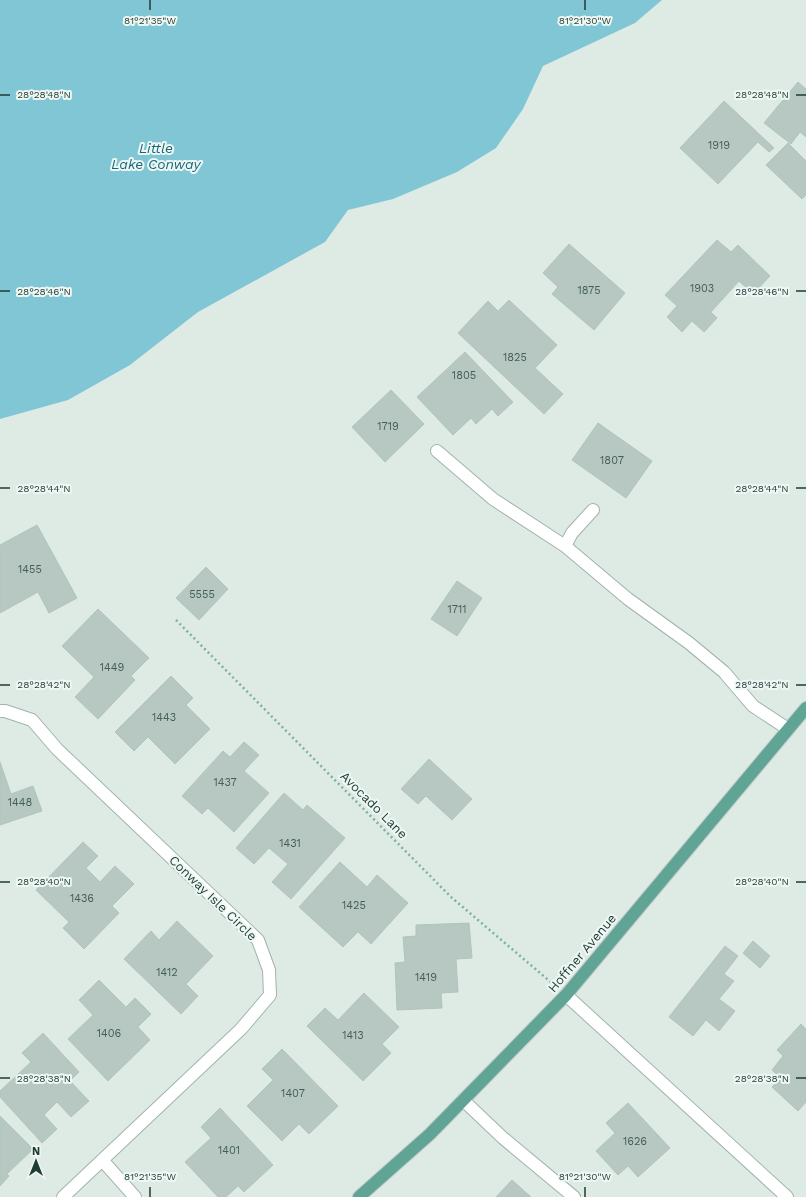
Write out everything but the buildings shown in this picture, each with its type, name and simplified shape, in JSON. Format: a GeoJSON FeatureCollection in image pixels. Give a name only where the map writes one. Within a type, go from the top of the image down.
{"type":"FeatureCollection","features":[{"type":"Feature","properties":{"kind":"main road","name":"Hoffner Avenue"},"geometry":{"type":"LineString","coordinates":[[359,1197],[430,1134],[566,994],[806,708]]}},
{"type":"Feature","properties":{"kind":"street"},"geometry":{"type":"LineString","coordinates":[[437,451],[493,499],[565,546],[628,599],[689,643],[724,672],[737,685],[753,706],[788,729]]}},
{"type":"Feature","properties":{"kind":"street"},"geometry":{"type":"LineString","coordinates":[[565,546],[572,533],[593,510]]}},
{"type":"Feature","properties":{"kind":"street","name":"Conway Isle Circle"},"geometry":{"type":"LineString","coordinates":[[0,711],[5,711],[32,720],[57,749],[258,940],[269,970],[270,994],[241,1029],[103,1161],[63,1197]]}},
{"type":"Feature","properties":{"kind":"street"},"geometry":{"type":"LineString","coordinates":[[566,994],[787,1197]]}},
{"type":"Feature","properties":{"kind":"street"},"geometry":{"type":"LineString","coordinates":[[463,1100],[503,1138],[574,1197]]}},
{"type":"Feature","properties":{"kind":"street"},"geometry":{"type":"LineString","coordinates":[[103,1161],[135,1197]]}},
{"type":"Feature","properties":{"kind":"path","name":"Avocado Lane"},"geometry":{"type":"LineString","coordinates":[[176,620],[451,897],[566,994]]}},
{"type":"Feature","properties":{"kind":"water","name":"Little Lake Conway"},"geometry":{"type":"Polygon","coordinates":[[[0,0],[662,0],[635,23],[543,66],[523,109],[496,148],[457,172],[393,199],[348,210],[325,242],[198,312],[130,365],[68,400],[0,419],[0,0]]]}}]}
